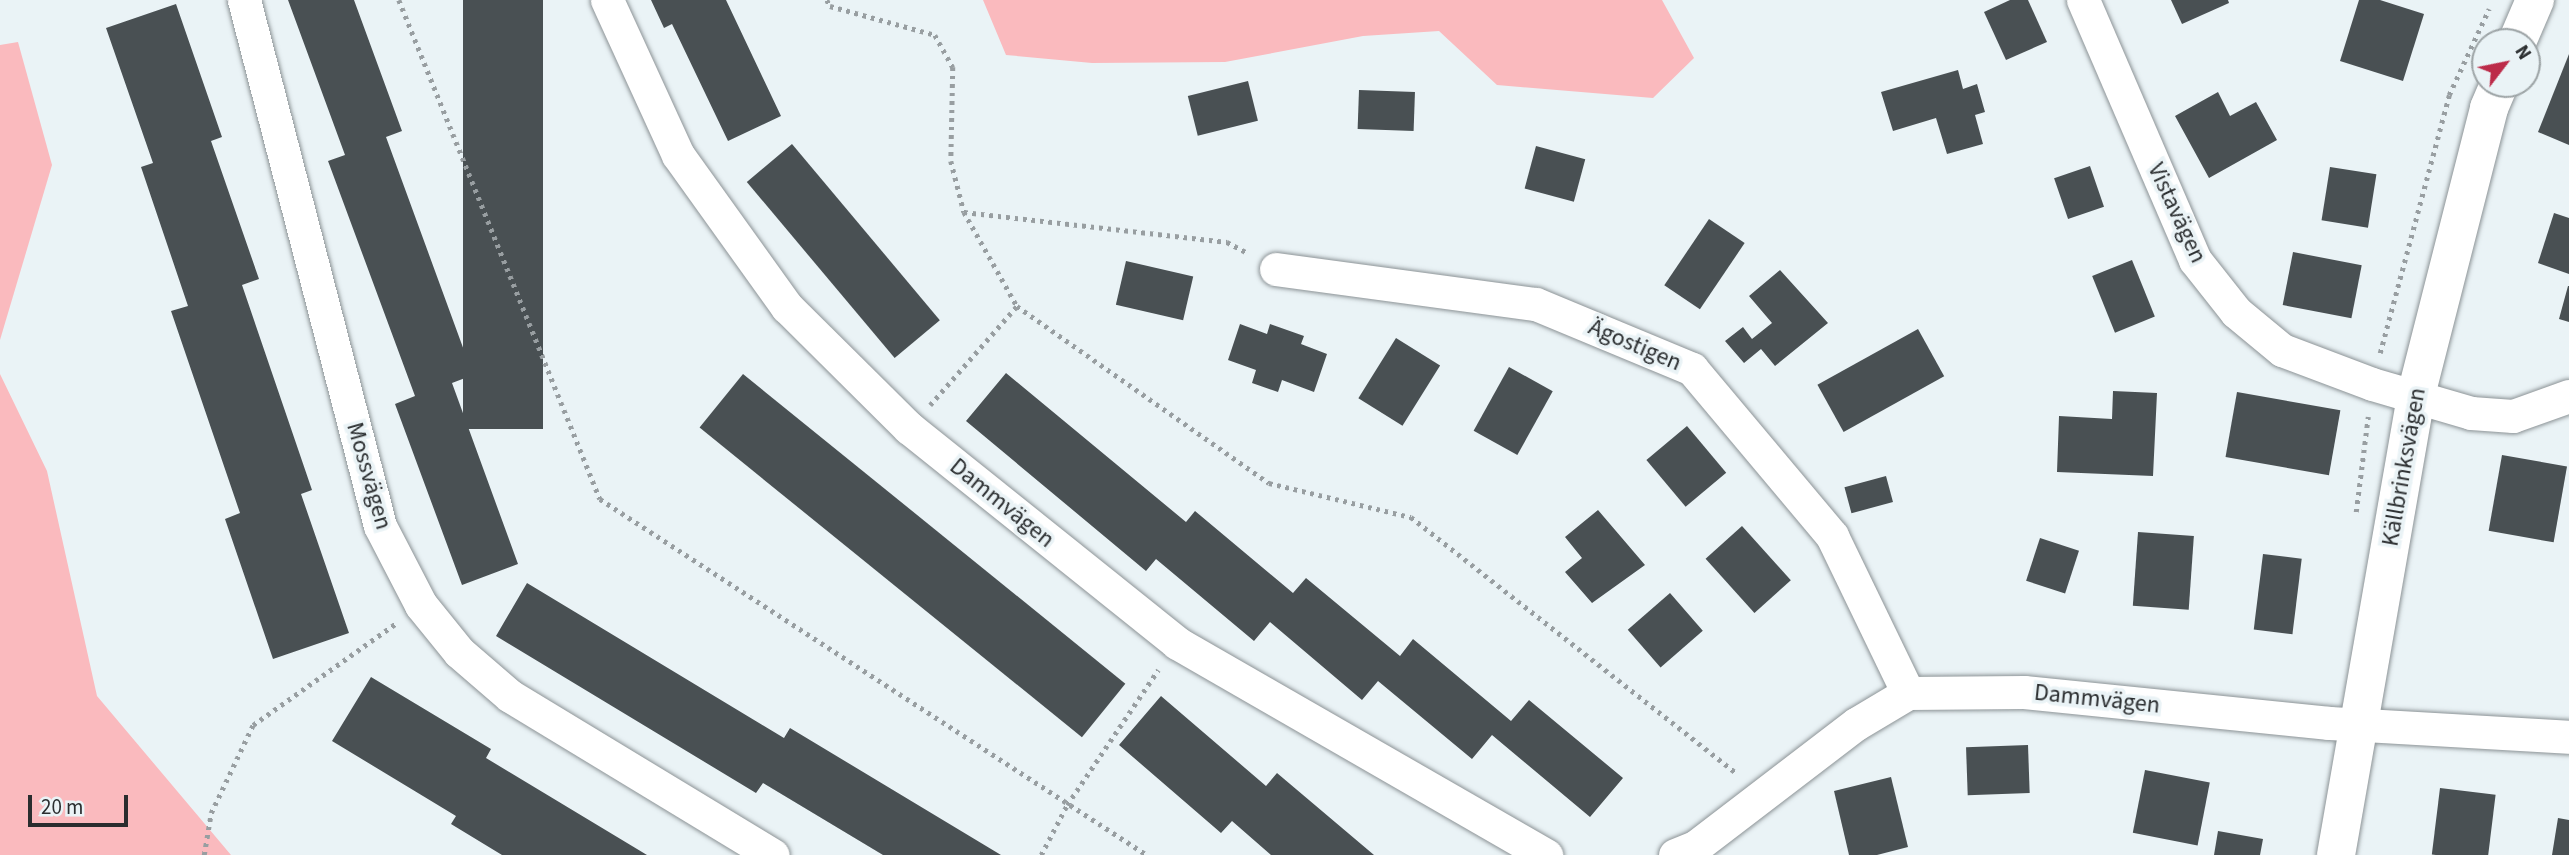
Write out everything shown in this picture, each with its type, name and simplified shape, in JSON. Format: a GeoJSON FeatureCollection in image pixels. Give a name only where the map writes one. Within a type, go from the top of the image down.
{"type":"FeatureCollection","features":[{"type":"Feature","properties":{"kind":"street","name":"Mossvägen"},"geometry":{"type":"LineString","coordinates":[[244,0],[380,526],[421,605],[459,652],[510,696],[773,855]]}},
{"type":"Feature","properties":{"kind":"street","name":"Dammvägen"},"geometry":{"type":"LineString","coordinates":[[607,0],[678,155],[787,307],[909,428],[1177,643],[1546,855]]}},
{"type":"Feature","properties":{"kind":"street","name":"Vistavägen"},"geometry":{"type":"LineString","coordinates":[[2083,0],[2195,260],[2236,312],[2282,350],[2372,384],[2471,413],[2513,416],[2569,396]]}},
{"type":"Feature","properties":{"kind":"street"},"geometry":{"type":"LineString","coordinates":[[2523,28],[2535,0]]}},
{"type":"Feature","properties":{"kind":"street","name":"Källbrinksvägen"},"geometry":{"type":"LineString","coordinates":[[2336,855],[2416,395],[2493,98]]}},
{"type":"Feature","properties":{"kind":"street","name":"Ägostigen"},"geometry":{"type":"LineString","coordinates":[[1276,269],[1536,304],[1692,369],[1832,537],[1908,693]]}},
{"type":"Feature","properties":{"kind":"street","name":"Dammvägen"},"geometry":{"type":"LineString","coordinates":[[1908,693],[2024,692],[2360,724],[2569,737]]}},
{"type":"Feature","properties":{"kind":"street"},"geometry":{"type":"LineString","coordinates":[[1675,855],[1695,847],[1856,724],[1908,693]]}},
{"type":"Feature","properties":{"kind":"path"},"geometry":{"type":"LineString","coordinates":[[399,0],[600,499],[1147,855]]}},
{"type":"Feature","properties":{"kind":"path"},"geometry":{"type":"LineString","coordinates":[[827,0],[830,6],[935,35],[953,67],[951,161],[964,212],[1017,306],[1269,483],[1411,517],[1764,795]]}},
{"type":"Feature","properties":{"kind":"path"},"geometry":{"type":"LineString","coordinates":[[964,212],[1227,242],[1276,269]]}},
{"type":"Feature","properties":{"kind":"path"},"geometry":{"type":"LineString","coordinates":[[909,428],[1017,306]]}},
{"type":"Feature","properties":{"kind":"path"},"geometry":{"type":"LineString","coordinates":[[204,855],[211,813],[253,725],[402,619]]}},
{"type":"Feature","properties":{"kind":"path"},"geometry":{"type":"LineString","coordinates":[[1041,855],[1068,805],[1150,681]]}},
{"type":"Feature","properties":{"kind":"shaded area"},"geometry":{"type":"Polygon","coordinates":[[[983,0],[1662,0],[1694,58],[1653,98],[1497,85],[1439,31],[1363,36],[1225,62],[1092,63],[1006,55],[983,0]]]}},
{"type":"Feature","properties":{"kind":"shaded area"},"geometry":{"type":"Polygon","coordinates":[[[18,42],[52,165],[0,340],[0,45],[18,42]]]}},
{"type":"Feature","properties":{"kind":"shaded area"},"geometry":{"type":"Polygon","coordinates":[[[0,374],[47,471],[97,696],[231,855],[0,855],[0,374]]]}},
{"type":"Feature","properties":{"kind":"building"},"geometry":{"type":"Polygon","coordinates":[[[288,0],[354,0],[402,131],[386,137],[473,375],[452,383],[518,564],[462,585],[395,404],[415,396],[328,161],[345,155],[288,0]]]}},
{"type":"Feature","properties":{"kind":"building"},"geometry":{"type":"Polygon","coordinates":[[[463,0],[543,0],[543,429],[463,429],[463,0]]]}},
{"type":"Feature","properties":{"kind":"building"},"geometry":{"type":"Polygon","coordinates":[[[651,0],[726,0],[781,116],[728,141],[672,24],[664,28],[651,0]]]}},
{"type":"Feature","properties":{"kind":"building"},"geometry":{"type":"Polygon","coordinates":[[[2010,0],[2028,0],[2047,42],[2006,60],[1984,12],[2010,0]]]}},
{"type":"Feature","properties":{"kind":"building"},"geometry":{"type":"Polygon","coordinates":[[[2171,0],[2228,0],[2229,3],[2182,24],[2171,0]]]}},
{"type":"Feature","properties":{"kind":"building"},"geometry":{"type":"Polygon","coordinates":[[[2359,0],[2380,0],[2424,14],[2403,81],[2340,61],[2359,0]]]}},
{"type":"Feature","properties":{"kind":"building"},"geometry":{"type":"Polygon","coordinates":[[[176,4],[222,137],[211,141],[259,279],[242,285],[312,490],[301,494],[349,633],[273,659],[225,519],[240,513],[171,311],[188,306],[141,167],[153,163],[106,28],[176,4]]]}},
{"type":"Feature","properties":{"kind":"building"},"geometry":{"type":"Polygon","coordinates":[[[2569,54],[2569,145],[2538,132],[2569,54]]]}},
{"type":"Feature","properties":{"kind":"building"},"geometry":{"type":"Polygon","coordinates":[[[1958,70],[1963,89],[1977,84],[1985,112],[1975,115],[1983,144],[1947,154],[1936,118],[1893,131],[1881,92],[1958,70]]]}},
{"type":"Feature","properties":{"kind":"building"},"geometry":{"type":"Polygon","coordinates":[[[1248,81],[1258,121],[1198,136],[1188,96],[1248,81]]]}},
{"type":"Feature","properties":{"kind":"building"},"geometry":{"type":"Polygon","coordinates":[[[1359,90],[1415,92],[1414,131],[1358,129],[1359,90]]]}},
{"type":"Feature","properties":{"kind":"building"},"geometry":{"type":"Polygon","coordinates":[[[2218,92],[2230,116],[2256,102],[2277,140],[2209,178],[2175,116],[2218,92]]]}},
{"type":"Feature","properties":{"kind":"building"},"geometry":{"type":"Polygon","coordinates":[[[792,144],[940,320],[895,358],[747,182],[792,144]]]}},
{"type":"Feature","properties":{"kind":"building"},"geometry":{"type":"Polygon","coordinates":[[[1536,146],[1585,159],[1574,202],[1525,189],[1536,146]]]}},
{"type":"Feature","properties":{"kind":"building"},"geometry":{"type":"Polygon","coordinates":[[[2090,166],[2104,207],[2068,219],[2054,178],[2090,166]]]}},
{"type":"Feature","properties":{"kind":"building"},"geometry":{"type":"Polygon","coordinates":[[[2330,167],[2376,174],[2368,228],[2322,220],[2330,167]]]}},
{"type":"Feature","properties":{"kind":"building"},"geometry":{"type":"Polygon","coordinates":[[[2554,213],[2569,218],[2569,274],[2538,263],[2554,213]]]}},
{"type":"Feature","properties":{"kind":"building"},"geometry":{"type":"Polygon","coordinates":[[[1709,219],[1745,243],[1700,309],[1664,285],[1709,219]]]}},
{"type":"Feature","properties":{"kind":"building"},"geometry":{"type":"Polygon","coordinates":[[[2293,252],[2362,265],[2351,318],[2283,305],[2293,252]]]}},
{"type":"Feature","properties":{"kind":"building"},"geometry":{"type":"Polygon","coordinates":[[[2132,260],[2155,317],[2115,333],[2092,276],[2132,260]]]}},
{"type":"Feature","properties":{"kind":"building"},"geometry":{"type":"Polygon","coordinates":[[[1126,261],[1193,277],[1183,320],[1116,305],[1126,261]]]}},
{"type":"Feature","properties":{"kind":"building"},"geometry":{"type":"Polygon","coordinates":[[[1780,270],[1828,323],[1775,366],[1761,349],[1744,363],[1725,341],[1743,327],[1752,339],[1772,323],[1749,296],[1780,270]]]}},
{"type":"Feature","properties":{"kind":"building"},"geometry":{"type":"Polygon","coordinates":[[[2569,286],[2569,322],[2559,319],[2569,286]]]}},
{"type":"Feature","properties":{"kind":"building"},"geometry":{"type":"Polygon","coordinates":[[[1240,324],[1267,334],[1270,324],[1304,336],[1301,344],[1327,354],[1314,392],[1282,380],[1278,392],[1252,383],[1256,370],[1228,360],[1240,324]]]}},
{"type":"Feature","properties":{"kind":"building"},"geometry":{"type":"Polygon","coordinates":[[[1918,329],[1944,376],[1844,432],[1817,385],[1918,329]]]}},
{"type":"Feature","properties":{"kind":"building"},"geometry":{"type":"Polygon","coordinates":[[[1396,338],[1440,366],[1402,426],[1358,398],[1396,338]]]}},
{"type":"Feature","properties":{"kind":"building"},"geometry":{"type":"Polygon","coordinates":[[[1509,367],[1553,391],[1517,455],[1474,431],[1509,367]]]}},
{"type":"Feature","properties":{"kind":"building"},"geometry":{"type":"Polygon","coordinates":[[[1006,373],[1186,522],[1195,511],[1293,593],[1306,578],[1400,656],[1413,639],[1511,721],[1529,700],[1623,778],[1590,817],[1492,735],[1472,759],[1378,681],[1362,700],[1270,622],[1254,641],[1156,559],[1146,571],[966,421],[1006,373]]]}},
{"type":"Feature","properties":{"kind":"building"},"geometry":{"type":"Polygon","coordinates":[[[743,374],[1125,684],[1082,737],[700,428],[743,374]]]}},
{"type":"Feature","properties":{"kind":"building"},"geometry":{"type":"Polygon","coordinates":[[[2113,391],[2157,393],[2153,476],[2057,472],[2059,416],[2112,419],[2113,391]]]}},
{"type":"Feature","properties":{"kind":"building"},"geometry":{"type":"Polygon","coordinates":[[[2237,392],[2340,410],[2329,475],[2226,457],[2237,392]]]}},
{"type":"Feature","properties":{"kind":"building"},"geometry":{"type":"Polygon","coordinates":[[[1687,426],[1726,473],[1686,507],[1646,460],[1687,426]]]}},
{"type":"Feature","properties":{"kind":"building"},"geometry":{"type":"Polygon","coordinates":[[[2502,455],[2567,466],[2554,542],[2489,531],[2502,455]]]}},
{"type":"Feature","properties":{"kind":"building"},"geometry":{"type":"Polygon","coordinates":[[[1886,476],[1893,502],[1851,513],[1844,487],[1886,476]]]}},
{"type":"Feature","properties":{"kind":"building"},"geometry":{"type":"Polygon","coordinates":[[[1598,510],[1645,565],[1592,603],[1565,572],[1582,558],[1565,537],[1598,510]]]}},
{"type":"Feature","properties":{"kind":"building"},"geometry":{"type":"Polygon","coordinates":[[[1742,526],[1791,580],[1754,613],[1706,559],[1742,526]]]}},
{"type":"Feature","properties":{"kind":"building"},"geometry":{"type":"Polygon","coordinates":[[[2138,532],[2194,536],[2189,610],[2133,606],[2138,532]]]}},
{"type":"Feature","properties":{"kind":"building"},"geometry":{"type":"Polygon","coordinates":[[[2040,538],[2079,551],[2065,593],[2026,581],[2040,538]]]}},
{"type":"Feature","properties":{"kind":"building"},"geometry":{"type":"Polygon","coordinates":[[[2263,554],[2302,559],[2292,634],[2254,629],[2263,554]]]}},
{"type":"Feature","properties":{"kind":"building"},"geometry":{"type":"Polygon","coordinates":[[[527,583],[784,738],[790,728],[1001,855],[883,855],[763,783],[756,793],[496,636],[527,583]]]}},
{"type":"Feature","properties":{"kind":"building"},"geometry":{"type":"Polygon","coordinates":[[[1670,593],[1703,631],[1661,667],[1628,630],[1670,593]]]}},
{"type":"Feature","properties":{"kind":"building"},"geometry":{"type":"Polygon","coordinates":[[[371,677],[491,749],[486,758],[647,855],[502,855],[451,824],[456,816],[332,741],[371,677]]]}},
{"type":"Feature","properties":{"kind":"building"},"geometry":{"type":"Polygon","coordinates":[[[1161,696],[1266,786],[1277,773],[1374,855],[1271,855],[1232,821],[1221,833],[1119,745],[1161,696]]]}},
{"type":"Feature","properties":{"kind":"building"},"geometry":{"type":"Polygon","coordinates":[[[2028,745],[2030,793],[1968,795],[1966,747],[2028,745]]]}},
{"type":"Feature","properties":{"kind":"building"},"geometry":{"type":"Polygon","coordinates":[[[2145,770],[2210,783],[2198,845],[2133,833],[2145,770]]]}},
{"type":"Feature","properties":{"kind":"building"},"geometry":{"type":"Polygon","coordinates":[[[1891,777],[1908,847],[1877,855],[1849,855],[1834,791],[1891,777]]]}},
{"type":"Feature","properties":{"kind":"building"},"geometry":{"type":"Polygon","coordinates":[[[2440,788],[2496,795],[2488,855],[2432,855],[2440,788]]]}},
{"type":"Feature","properties":{"kind":"building"},"geometry":{"type":"Polygon","coordinates":[[[2558,818],[2569,820],[2569,855],[2552,855],[2558,818]]]}},
{"type":"Feature","properties":{"kind":"building"},"geometry":{"type":"Polygon","coordinates":[[[2218,831],[2263,839],[2260,855],[2214,855],[2218,831]]]}}]}
